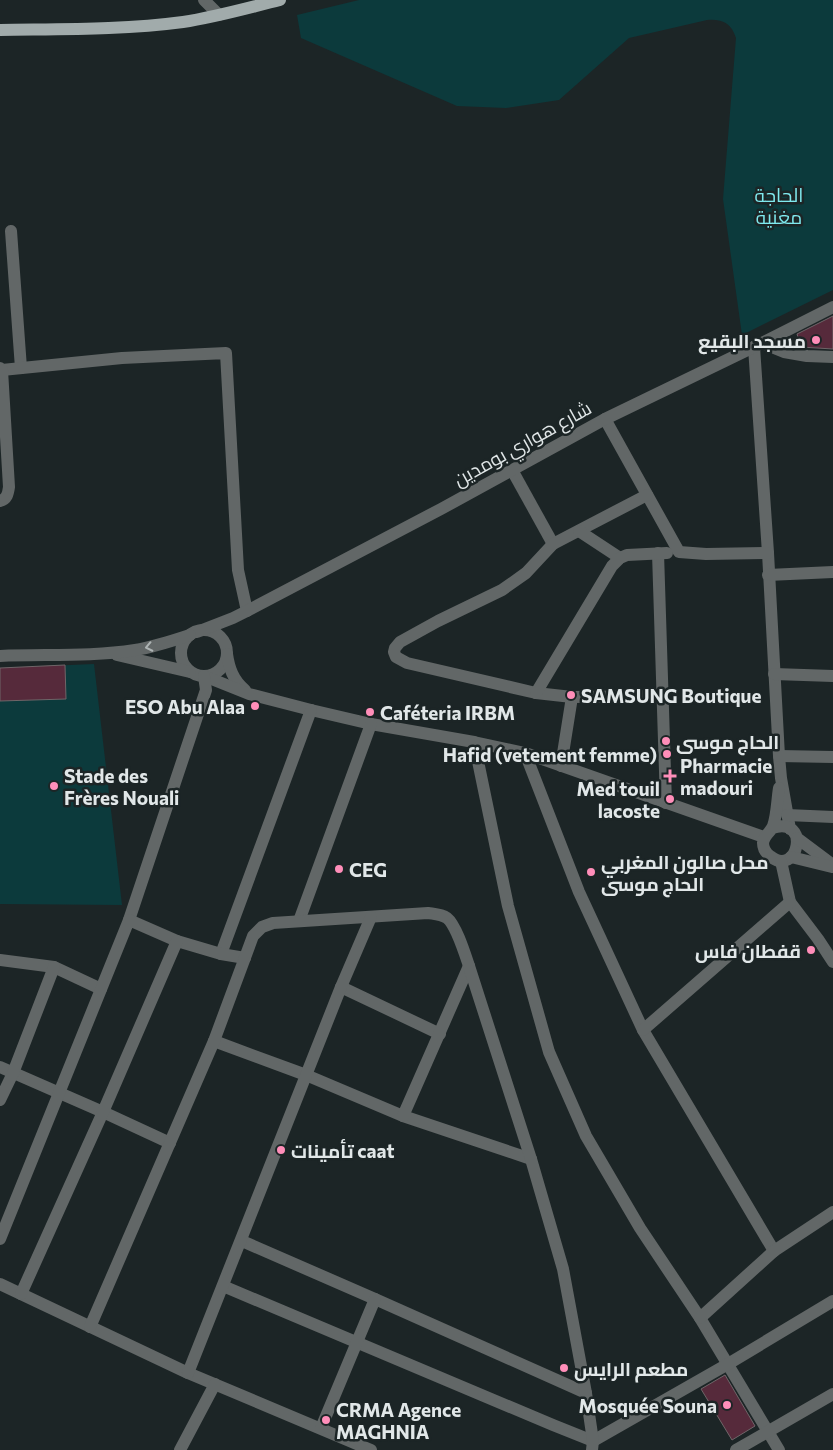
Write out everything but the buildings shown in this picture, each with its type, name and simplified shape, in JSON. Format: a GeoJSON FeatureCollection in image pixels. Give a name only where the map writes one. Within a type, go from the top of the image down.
{"type":"FeatureCollection","features":[{"type":"Feature","properties":{"kind":"main road"},"geometry":{"type":"LineString","coordinates":[[0,30],[137,26],[182,22],[280,0]]}},
{"type":"Feature","properties":{"kind":"street"},"geometry":{"type":"LineString","coordinates":[[204,0],[219,15]]}},
{"type":"Feature","properties":{"kind":"street"},"geometry":{"type":"LineString","coordinates":[[11,231],[20,368]]}},
{"type":"Feature","properties":{"kind":"street","name":"شارع هواري بومدين"},"geometry":{"type":"LineString","coordinates":[[108,653],[136,650],[163,644],[233,618],[605,419],[833,307]]}},
{"type":"Feature","properties":{"kind":"street"},"geometry":{"type":"LineString","coordinates":[[786,859],[797,850],[787,815],[779,756],[768,575],[758,345],[807,356],[833,357]]}},
{"type":"Feature","properties":{"kind":"street"},"geometry":{"type":"LineString","coordinates":[[0,501],[8,496],[9,488],[1,369],[122,358],[226,353],[238,570],[247,611]]}},
{"type":"Feature","properties":{"kind":"street"},"geometry":{"type":"LineString","coordinates":[[605,419],[679,552]]}},
{"type":"Feature","properties":{"kind":"street"},"geometry":{"type":"LineString","coordinates":[[512,470],[553,544]]}},
{"type":"Feature","properties":{"kind":"street"},"geometry":{"type":"LineString","coordinates":[[647,495],[553,544],[526,574],[502,590],[400,642],[394,652],[396,657],[407,663],[536,693],[572,697],[663,696]]}},
{"type":"Feature","properties":{"kind":"street"},"geometry":{"type":"LineString","coordinates":[[579,531],[620,558]]}},
{"type":"Feature","properties":{"kind":"street"},"geometry":{"type":"LineString","coordinates":[[536,693],[612,566],[620,558],[627,555],[679,552],[706,554],[768,553]]}},
{"type":"Feature","properties":{"kind":"street"},"geometry":{"type":"LineString","coordinates":[[658,553],[666,803]]}},
{"type":"Feature","properties":{"kind":"street"},"geometry":{"type":"LineString","coordinates":[[768,575],[833,572]]}},
{"type":"Feature","properties":{"kind":"street"},"geometry":{"type":"LineString","coordinates":[[204,676],[217,672],[226,661],[225,630],[233,618]]}},
{"type":"Feature","properties":{"kind":"street"},"geometry":{"type":"LineString","coordinates":[[190,672],[185,667],[181,654],[185,640],[194,633],[203,631],[216,634],[226,648],[228,665],[233,676],[249,694]]}},
{"type":"Feature","properties":{"kind":"street"},"geometry":{"type":"LineString","coordinates":[[0,656],[108,653],[190,672],[249,694],[311,710],[371,724],[525,753],[666,803],[768,833],[784,826],[833,866]]}},
{"type":"Feature","properties":{"kind":"street"},"geometry":{"type":"LineString","coordinates":[[774,674],[833,676]]}},
{"type":"Feature","properties":{"kind":"street"},"geometry":{"type":"LineString","coordinates":[[0,1239],[129,920],[206,690],[204,676]]}},
{"type":"Feature","properties":{"kind":"street"},"geometry":{"type":"LineString","coordinates":[[561,766],[572,697]]}},
{"type":"Feature","properties":{"kind":"street"},"geometry":{"type":"LineString","coordinates":[[221,954],[311,710]]}},
{"type":"Feature","properties":{"kind":"street"},"geometry":{"type":"LineString","coordinates":[[299,921],[371,724]]}},
{"type":"Feature","properties":{"kind":"street"},"geometry":{"type":"LineString","coordinates":[[474,742],[508,906],[549,1052],[586,1136],[640,1228],[700,1318],[779,1450]]}},
{"type":"Feature","properties":{"kind":"street"},"geometry":{"type":"LineString","coordinates":[[525,753],[579,892],[643,1030],[774,1251]]}},
{"type":"Feature","properties":{"kind":"street"},"geometry":{"type":"LineString","coordinates":[[779,756],[833,757]]}},
{"type":"Feature","properties":{"kind":"street"},"geometry":{"type":"LineString","coordinates":[[781,778],[768,833],[763,843],[766,853],[771,857],[833,866]]}},
{"type":"Feature","properties":{"kind":"street"},"geometry":{"type":"LineString","coordinates":[[787,815],[833,817]]}},
{"type":"Feature","properties":{"kind":"street"},"geometry":{"type":"LineString","coordinates":[[786,859],[790,902],[833,962]]}},
{"type":"Feature","properties":{"kind":"street"},"geometry":{"type":"LineString","coordinates":[[643,1030],[790,902]]}},
{"type":"Feature","properties":{"kind":"street"},"geometry":{"type":"LineString","coordinates":[[90,1327],[214,1041],[253,936],[262,927],[273,923],[428,913],[438,914],[446,917],[451,922],[470,966],[531,1159],[563,1269],[586,1393],[593,1445]]}},
{"type":"Feature","properties":{"kind":"street"},"geometry":{"type":"LineString","coordinates":[[188,1374],[341,987],[371,917]]}},
{"type":"Feature","properties":{"kind":"street"},"geometry":{"type":"LineString","coordinates":[[129,920],[177,941],[221,954],[245,958]]}},
{"type":"Feature","properties":{"kind":"street"},"geometry":{"type":"LineString","coordinates":[[20,1294],[103,1112],[177,941]]}},
{"type":"Feature","properties":{"kind":"street"},"geometry":{"type":"LineString","coordinates":[[0,960],[54,967],[101,989]]}},
{"type":"Feature","properties":{"kind":"street"},"geometry":{"type":"LineString","coordinates":[[403,1116],[470,966]]}},
{"type":"Feature","properties":{"kind":"street"},"geometry":{"type":"LineString","coordinates":[[0,1100],[13,1073],[54,967]]}},
{"type":"Feature","properties":{"kind":"street"},"geometry":{"type":"LineString","coordinates":[[341,987],[440,1034]]}},
{"type":"Feature","properties":{"kind":"street"},"geometry":{"type":"LineString","coordinates":[[214,1041],[403,1116],[531,1159]]}},
{"type":"Feature","properties":{"kind":"street"},"geometry":{"type":"LineString","coordinates":[[0,1067],[170,1143]]}},
{"type":"Feature","properties":{"kind":"street"},"geometry":{"type":"LineString","coordinates":[[700,1318],[774,1251],[833,1212]]}},
{"type":"Feature","properties":{"kind":"street"},"geometry":{"type":"LineString","coordinates":[[242,1241],[586,1393]]}},
{"type":"Feature","properties":{"kind":"street"},"geometry":{"type":"LineString","coordinates":[[0,1284],[188,1374],[371,1450]]}},
{"type":"Feature","properties":{"kind":"street"},"geometry":{"type":"LineString","coordinates":[[223,1286],[593,1445]]}},
{"type":"Feature","properties":{"kind":"street"},"geometry":{"type":"LineString","coordinates":[[321,1428],[375,1299]]}},
{"type":"Feature","properties":{"kind":"street"},"geometry":{"type":"LineString","coordinates":[[593,1445],[833,1301]]}},
{"type":"Feature","properties":{"kind":"street"},"geometry":{"type":"LineString","coordinates":[[180,1450],[215,1384]]}},
{"type":"Feature","properties":{"kind":"street"},"geometry":{"type":"LineString","coordinates":[[736,1450],[833,1394]]}},
{"type":"Feature","properties":{"kind":"green space","name":"الحاجة مغنية"},"geometry":{"type":"Polygon","coordinates":[[[359,0],[833,0],[833,290],[742,335],[723,199],[736,38],[732,29],[726,23],[718,20],[707,20],[629,38],[559,100],[506,108],[457,106],[301,38],[297,15],[359,0]]]}},
{"type":"Feature","properties":{"kind":"green space","name":"Stade des Frères Nouali"},"geometry":{"type":"Polygon","coordinates":[[[94,664],[122,905],[0,904],[0,668],[94,664]]]}},
{"type":"Feature","properties":{"kind":"place","name":"مسجد البقيع"},"geometry":{"type":"Point","coordinates":[816,340]}},
{"type":"Feature","properties":{"kind":"place","name":"SAMSUNG Boutique"},"geometry":{"type":"Point","coordinates":[571,695]}},
{"type":"Feature","properties":{"kind":"place","name":"ESO Abu Alaa"},"geometry":{"type":"Point","coordinates":[255,706]}},
{"type":"Feature","properties":{"kind":"place","name":"Caféteria IRBM"},"geometry":{"type":"Point","coordinates":[370,712]}},
{"type":"Feature","properties":{"kind":"place","name":"الحاج موسى"},"geometry":{"type":"Point","coordinates":[666,741]}},
{"type":"Feature","properties":{"kind":"place","name":"Hafid (vetement femme)"},"geometry":{"type":"Point","coordinates":[667,754]}},
{"type":"Feature","properties":{"kind":"place","name":"Pharmacie madouri"},"geometry":{"type":"Point","coordinates":[670,776]}},
{"type":"Feature","properties":{"kind":"place","name":"Stade des Frères Nouali"},"geometry":{"type":"Point","coordinates":[54,786]}},
{"type":"Feature","properties":{"kind":"place","name":"Med touil lacoste"},"geometry":{"type":"Point","coordinates":[670,799]}},
{"type":"Feature","properties":{"kind":"place","name":"CEG"},"geometry":{"type":"Point","coordinates":[339,869]}},
{"type":"Feature","properties":{"kind":"place","name":"محل صالون المغربي الحاج موسى"},"geometry":{"type":"Point","coordinates":[591,872]}},
{"type":"Feature","properties":{"kind":"place","name":"قفطان فاس"},"geometry":{"type":"Point","coordinates":[811,950]}},
{"type":"Feature","properties":{"kind":"place","name":"تأمينات caat"},"geometry":{"type":"Point","coordinates":[281,1150]}},
{"type":"Feature","properties":{"kind":"place","name":"مطعم الرايس"},"geometry":{"type":"Point","coordinates":[564,1368]}},
{"type":"Feature","properties":{"kind":"place","name":"Mosquée Souna"},"geometry":{"type":"Point","coordinates":[727,1405]}},
{"type":"Feature","properties":{"kind":"place","name":"CRMA Agence MAGHNIA"},"geometry":{"type":"Point","coordinates":[326,1420]}}]}
